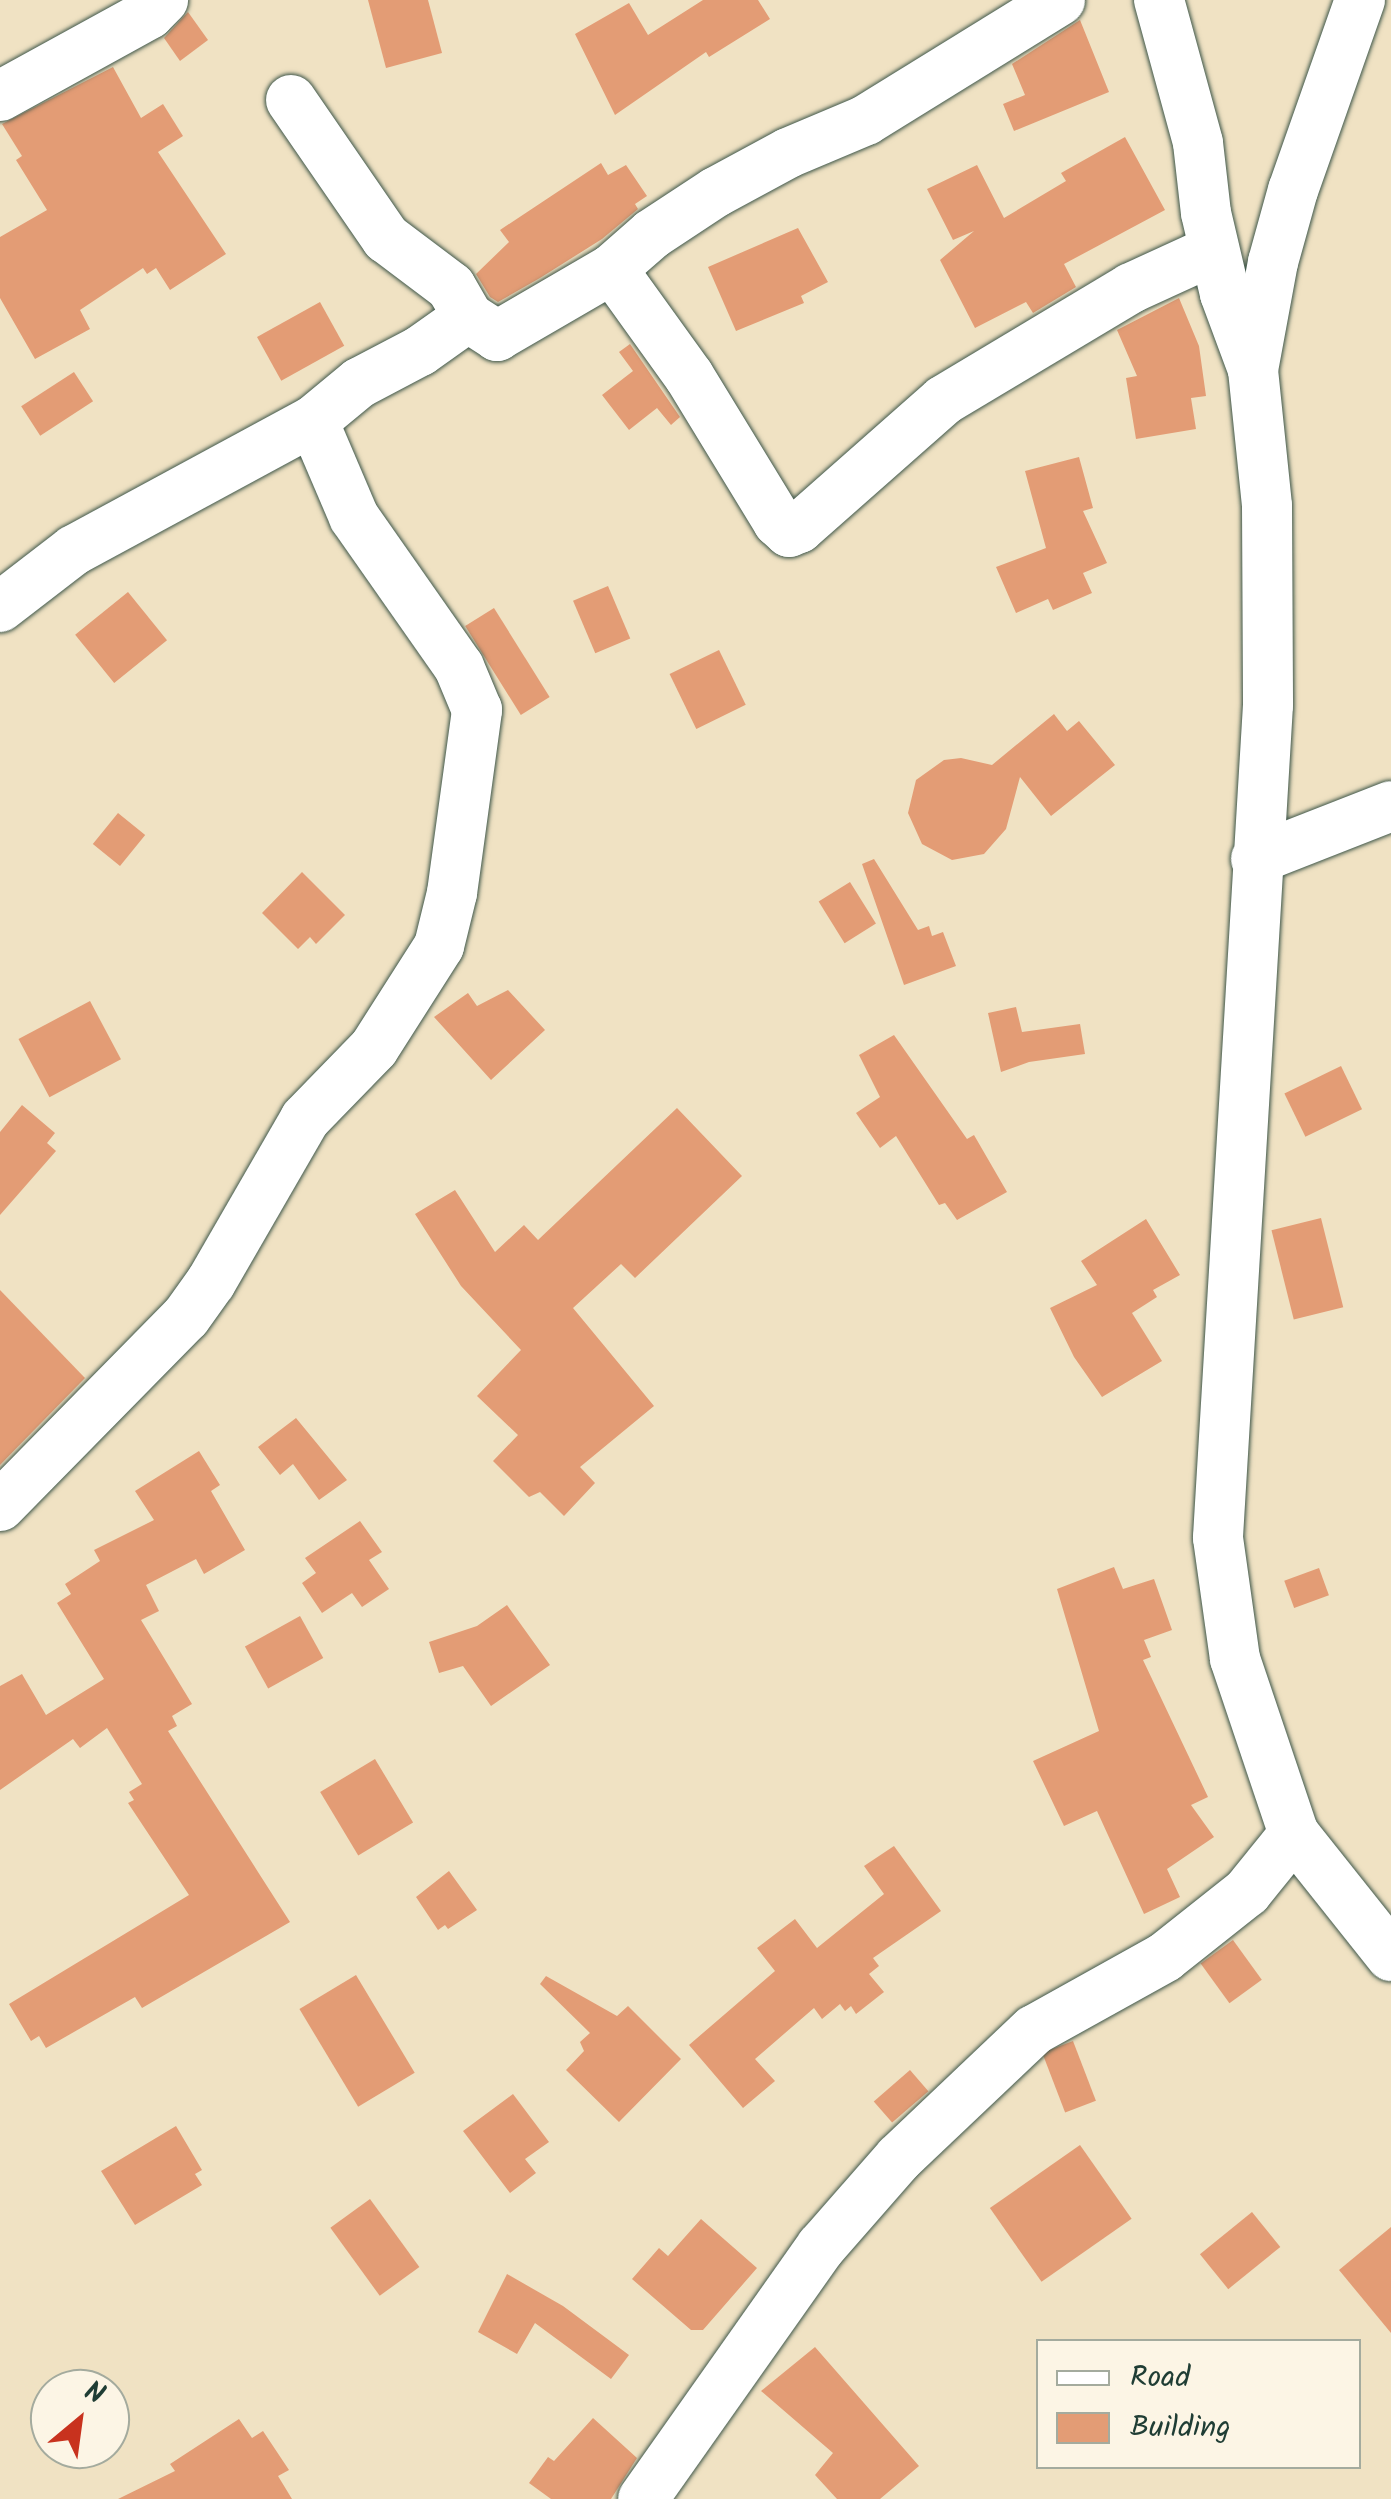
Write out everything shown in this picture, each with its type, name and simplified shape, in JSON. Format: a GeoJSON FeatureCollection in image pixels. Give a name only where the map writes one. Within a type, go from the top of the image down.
{"type":"FeatureCollection","features":[{"type":"Feature","properties":{"kind":"street"},"geometry":{"type":"LineString","coordinates":[[0,96],[148,14],[163,0]]}},
{"type":"Feature","properties":{"kind":"street"},"geometry":{"type":"LineString","coordinates":[[291,100],[386,238],[452,287],[468,316],[498,336],[612,269],[652,234],[716,192],[788,153],[866,120],[1060,0]]}},
{"type":"Feature","properties":{"kind":"street"},"geometry":{"type":"LineString","coordinates":[[1159,0],[1198,143],[1214,250],[1253,370],[1267,506],[1268,705],[1218,1538],[1235,1660],[1294,1834],[1391,1956]]}},
{"type":"Feature","properties":{"kind":"street"},"geometry":{"type":"LineString","coordinates":[[1253,370],[1292,190],[1360,0]]}},
{"type":"Feature","properties":{"kind":"street"},"geometry":{"type":"LineString","coordinates":[[612,269],[679,360],[778,522],[789,532],[799,528],[944,400],[1131,288],[1214,250]]}},
{"type":"Feature","properties":{"kind":"street"},"geometry":{"type":"LineString","coordinates":[[0,607],[74,550],[313,421],[359,383],[420,351],[468,316]]}},
{"type":"Feature","properties":{"kind":"street"},"geometry":{"type":"LineString","coordinates":[[0,1506],[186,1317],[211,1282],[305,1119],[374,1048],[439,946],[452,893],[477,710],[460,667],[354,517],[313,421]]}},
{"type":"Feature","properties":{"kind":"street"},"geometry":{"type":"LineString","coordinates":[[1256,859],[1391,806]]}},
{"type":"Feature","properties":{"kind":"street"},"geometry":{"type":"LineString","coordinates":[[643,2499],[822,2246],[899,2158],[1034,2030],[1165,1958],[1246,1892],[1294,1834]]}},
{"type":"Feature","properties":{"kind":"building"},"geometry":{"type":"Polygon","coordinates":[[[368,0],[428,0],[442,53],[386,68],[368,0]]]}},
{"type":"Feature","properties":{"kind":"building"},"geometry":{"type":"Polygon","coordinates":[[[703,0],[758,0],[770,19],[709,57],[706,52],[615,115],[575,34],[629,3],[648,35],[703,0]]]}},
{"type":"Feature","properties":{"kind":"building"},"geometry":{"type":"Polygon","coordinates":[[[188,12],[208,40],[180,61],[164,38],[188,12]]]}},
{"type":"Feature","properties":{"kind":"building"},"geometry":{"type":"Polygon","coordinates":[[[1080,20],[1109,92],[1014,131],[1003,104],[1025,95],[1012,64],[1080,20]]]}},
{"type":"Feature","properties":{"kind":"building"},"geometry":{"type":"Polygon","coordinates":[[[113,67],[141,118],[163,104],[183,136],[158,152],[226,254],[170,290],[156,268],[147,274],[143,268],[80,310],[90,329],[35,359],[0,298],[0,237],[47,210],[16,160],[22,156],[2,124],[113,67]]]}},
{"type":"Feature","properties":{"kind":"building"},"geometry":{"type":"Polygon","coordinates":[[[1125,137],[1165,210],[1064,264],[1076,287],[1033,313],[1026,302],[975,328],[940,260],[974,231],[953,240],[927,189],[977,165],[1004,218],[1066,181],[1061,173],[1125,137]]]}},
{"type":"Feature","properties":{"kind":"building"},"geometry":{"type":"Polygon","coordinates":[[[601,163],[608,175],[626,165],[647,196],[635,204],[638,209],[602,239],[540,278],[498,302],[490,297],[476,274],[509,242],[500,230],[601,163]]]}},
{"type":"Feature","properties":{"kind":"building"},"geometry":{"type":"Polygon","coordinates":[[[798,228],[828,282],[801,296],[804,303],[736,331],[708,267],[798,228]]]}},
{"type":"Feature","properties":{"kind":"building"},"geometry":{"type":"Polygon","coordinates":[[[1179,298],[1199,346],[1206,396],[1191,398],[1196,429],[1136,439],[1126,378],[1137,376],[1117,330],[1179,298]]]}},
{"type":"Feature","properties":{"kind":"building"},"geometry":{"type":"Polygon","coordinates":[[[320,302],[344,346],[281,381],[257,337],[320,302]]]}},
{"type":"Feature","properties":{"kind":"building"},"geometry":{"type":"Polygon","coordinates":[[[630,344],[680,417],[671,425],[657,408],[629,430],[602,395],[633,371],[619,352],[630,344]]]}},
{"type":"Feature","properties":{"kind":"building"},"geometry":{"type":"Polygon","coordinates":[[[74,372],[93,401],[40,436],[21,406],[74,372]]]}},
{"type":"Feature","properties":{"kind":"building"},"geometry":{"type":"Polygon","coordinates":[[[1079,457],[1093,508],[1083,511],[1107,563],[1083,573],[1092,593],[1053,610],[1048,599],[1016,613],[996,567],[1046,548],[1025,471],[1079,457]]]}},
{"type":"Feature","properties":{"kind":"building"},"geometry":{"type":"Polygon","coordinates":[[[608,586],[630,638],[595,653],[573,601],[608,586]]]}},
{"type":"Feature","properties":{"kind":"building"},"geometry":{"type":"Polygon","coordinates":[[[128,592],[167,640],[114,683],[75,635],[128,592]]]}},
{"type":"Feature","properties":{"kind":"building"},"geometry":{"type":"Polygon","coordinates":[[[494,608],[550,697],[521,715],[465,626],[494,608]]]}},
{"type":"Feature","properties":{"kind":"building"},"geometry":{"type":"Polygon","coordinates":[[[719,650],[746,705],[696,729],[670,674],[719,650]]]}},
{"type":"Feature","properties":{"kind":"building"},"geometry":{"type":"Polygon","coordinates":[[[1054,714],[1067,731],[1079,721],[1115,765],[1051,816],[1020,777],[1006,829],[984,854],[952,860],[922,844],[908,813],[916,780],[944,760],[961,758],[992,765],[1054,714]]]}},
{"type":"Feature","properties":{"kind":"building"},"geometry":{"type":"Polygon","coordinates":[[[118,813],[145,835],[120,866],[93,844],[118,813]]]}},
{"type":"Feature","properties":{"kind":"building"},"geometry":{"type":"Polygon","coordinates":[[[874,859],[918,930],[929,926],[932,936],[943,932],[956,966],[904,985],[862,864],[874,859]]]}},
{"type":"Feature","properties":{"kind":"building"},"geometry":{"type":"Polygon","coordinates":[[[302,872],[345,915],[316,944],[310,937],[298,949],[262,913],[302,872]]]}},
{"type":"Feature","properties":{"kind":"building"},"geometry":{"type":"Polygon","coordinates":[[[850,882],[876,924],[845,943],[819,902],[850,882]]]}},
{"type":"Feature","properties":{"kind":"building"},"geometry":{"type":"Polygon","coordinates":[[[508,990],[545,1030],[491,1080],[434,1017],[468,993],[477,1006],[508,990]]]}},
{"type":"Feature","properties":{"kind":"building"},"geometry":{"type":"Polygon","coordinates":[[[90,1001],[121,1059],[49,1097],[18,1039],[90,1001]]]}},
{"type":"Feature","properties":{"kind":"building"},"geometry":{"type":"Polygon","coordinates":[[[1016,1007],[1022,1032],[1080,1024],[1085,1054],[1029,1062],[1001,1072],[988,1013],[1016,1007]]]}},
{"type":"Feature","properties":{"kind":"building"},"geometry":{"type":"Polygon","coordinates":[[[894,1035],[967,1139],[974,1135],[1007,1192],[957,1220],[945,1203],[939,1205],[896,1136],[880,1148],[856,1113],[880,1097],[859,1055],[894,1035]]]}},
{"type":"Feature","properties":{"kind":"building"},"geometry":{"type":"Polygon","coordinates":[[[1341,1066],[1362,1109],[1305,1137],[1284,1094],[1341,1066]]]}},
{"type":"Feature","properties":{"kind":"building"},"geometry":{"type":"Polygon","coordinates":[[[22,1105],[55,1133],[47,1143],[56,1151],[0,1215],[0,1132],[22,1105]]]}},
{"type":"Feature","properties":{"kind":"building"},"geometry":{"type":"Polygon","coordinates":[[[677,1108],[742,1176],[635,1278],[621,1264],[573,1308],[654,1406],[580,1467],[595,1483],[564,1516],[540,1492],[529,1497],[493,1461],[518,1435],[477,1396],[521,1350],[461,1286],[415,1214],[455,1190],[495,1252],[524,1225],[538,1240],[677,1108]]]}},
{"type":"Feature","properties":{"kind":"building"},"geometry":{"type":"Polygon","coordinates":[[[1321,1218],[1343,1307],[1294,1320],[1272,1230],[1321,1218]]]}},
{"type":"Feature","properties":{"kind":"building"},"geometry":{"type":"Polygon","coordinates":[[[1146,1219],[1180,1275],[1153,1290],[1157,1297],[1132,1313],[1162,1361],[1102,1397],[1074,1357],[1050,1308],[1097,1285],[1081,1261],[1146,1219]]]}},
{"type":"Feature","properties":{"kind":"building"},"geometry":{"type":"Polygon","coordinates":[[[0,1290],[85,1378],[0,1465],[0,1290]]]}},
{"type":"Feature","properties":{"kind":"building"},"geometry":{"type":"Polygon","coordinates":[[[296,1418],[347,1480],[319,1500],[293,1464],[280,1475],[258,1447],[296,1418]]]}},
{"type":"Feature","properties":{"kind":"building"},"geometry":{"type":"Polygon","coordinates":[[[199,1451],[220,1485],[211,1491],[245,1550],[204,1574],[196,1559],[146,1585],[159,1611],[141,1620],[192,1704],[172,1716],[177,1726],[168,1731],[290,1922],[142,2008],[135,1997],[46,2048],[39,2036],[31,2041],[9,2004],[189,1895],[128,1803],[134,1800],[129,1792],[142,1784],[107,1728],[80,1748],[73,1739],[0,1790],[0,1686],[22,1674],[46,1715],[104,1679],[57,1603],[71,1594],[65,1584],[100,1561],[94,1550],[154,1520],[135,1491],[199,1451]]]}},
{"type":"Feature","properties":{"kind":"building"},"geometry":{"type":"Polygon","coordinates":[[[360,1521],[382,1552],[369,1560],[389,1589],[362,1607],[352,1593],[322,1613],[302,1583],[316,1573],[305,1558],[360,1521]]]}},
{"type":"Feature","properties":{"kind":"building"},"geometry":{"type":"Polygon","coordinates":[[[1114,1567],[1123,1589],[1154,1579],[1172,1630],[1144,1640],[1151,1657],[1143,1660],[1208,1797],[1191,1805],[1214,1837],[1167,1869],[1180,1897],[1144,1914],[1097,1811],[1064,1826],[1033,1761],[1099,1731],[1057,1589],[1114,1567]]]}},
{"type":"Feature","properties":{"kind":"building"},"geometry":{"type":"Polygon","coordinates":[[[1319,1568],[1329,1595],[1294,1608],[1284,1581],[1319,1568]]]}},
{"type":"Feature","properties":{"kind":"building"},"geometry":{"type":"Polygon","coordinates":[[[507,1605],[550,1665],[491,1706],[463,1666],[439,1673],[429,1642],[477,1626],[507,1605]]]}},
{"type":"Feature","properties":{"kind":"building"},"geometry":{"type":"Polygon","coordinates":[[[300,1616],[323,1658],[268,1689],[245,1647],[300,1616]]]}},
{"type":"Feature","properties":{"kind":"building"},"geometry":{"type":"Polygon","coordinates":[[[375,1759],[413,1822],[358,1855],[320,1792],[375,1759]]]}},
{"type":"Feature","properties":{"kind":"building"},"geometry":{"type":"Polygon","coordinates":[[[894,1846],[941,1911],[873,1958],[879,1966],[869,1974],[884,1992],[856,2014],[851,2006],[845,2011],[840,2004],[822,2019],[814,2008],[755,2059],[775,2081],[743,2108],[689,2045],[775,1971],[757,1948],[795,1919],[817,1948],[884,1894],[864,1866],[894,1846]]]}},
{"type":"Feature","properties":{"kind":"building"},"geometry":{"type":"Polygon","coordinates":[[[449,1871],[477,1910],[448,1929],[445,1925],[438,1930],[416,1897],[449,1871]]]}},
{"type":"Feature","properties":{"kind":"building"},"geometry":{"type":"Polygon","coordinates":[[[1233,1940],[1262,1980],[1229,2003],[1201,1964],[1233,1940]]]}},
{"type":"Feature","properties":{"kind":"building"},"geometry":{"type":"Polygon","coordinates":[[[356,1975],[415,2073],[358,2107],[299,2009],[356,1975]]]}},
{"type":"Feature","properties":{"kind":"building"},"geometry":{"type":"Polygon","coordinates":[[[546,1976],[617,2016],[628,2006],[681,2059],[619,2122],[566,2070],[584,2051],[580,2042],[590,2033],[540,1984],[546,1976]]]}},
{"type":"Feature","properties":{"kind":"building"},"geometry":{"type":"Polygon","coordinates":[[[1073,2041],[1096,2101],[1065,2113],[1042,2053],[1073,2041]]]}},
{"type":"Feature","properties":{"kind":"building"},"geometry":{"type":"Polygon","coordinates":[[[910,2070],[928,2091],[892,2123],[874,2101],[910,2070]]]}},
{"type":"Feature","properties":{"kind":"building"},"geometry":{"type":"Polygon","coordinates":[[[513,2094],[549,2142],[525,2159],[536,2173],[510,2193],[463,2131],[513,2094]]]}},
{"type":"Feature","properties":{"kind":"building"},"geometry":{"type":"Polygon","coordinates":[[[176,2126],[202,2170],[195,2174],[202,2185],[135,2225],[101,2171],[176,2126]]]}},
{"type":"Feature","properties":{"kind":"building"},"geometry":{"type":"Polygon","coordinates":[[[1080,2145],[1132,2219],[1042,2282],[990,2208],[1080,2145]]]}},
{"type":"Feature","properties":{"kind":"building"},"geometry":{"type":"Polygon","coordinates":[[[370,2199],[419,2267],[380,2296],[330,2228],[370,2199]]]}},
{"type":"Feature","properties":{"kind":"building"},"geometry":{"type":"Polygon","coordinates":[[[1252,2212],[1280,2247],[1228,2289],[1200,2254],[1252,2212]]]}},
{"type":"Feature","properties":{"kind":"building"},"geometry":{"type":"Polygon","coordinates":[[[701,2219],[757,2268],[703,2330],[691,2330],[632,2279],[659,2248],[668,2256],[701,2219]]]}},
{"type":"Feature","properties":{"kind":"building"},"geometry":{"type":"Polygon","coordinates":[[[1391,2227],[1391,2333],[1339,2270],[1391,2227]]]}},
{"type":"Feature","properties":{"kind":"building"},"geometry":{"type":"Polygon","coordinates":[[[507,2274],[563,2306],[629,2355],[611,2379],[535,2323],[517,2354],[478,2332],[507,2274]]]}},
{"type":"Feature","properties":{"kind":"building"},"geometry":{"type":"Polygon","coordinates":[[[815,2347],[919,2466],[880,2499],[837,2499],[815,2475],[833,2453],[761,2391],[815,2347]]]}},
{"type":"Feature","properties":{"kind":"building"},"geometry":{"type":"Polygon","coordinates":[[[593,2418],[637,2458],[611,2499],[551,2499],[529,2483],[548,2457],[554,2461],[593,2418]]]}},
{"type":"Feature","properties":{"kind":"building"},"geometry":{"type":"Polygon","coordinates":[[[239,2419],[252,2438],[263,2431],[289,2470],[278,2476],[292,2499],[118,2499],[175,2471],[170,2464],[239,2419]]]}}]}
